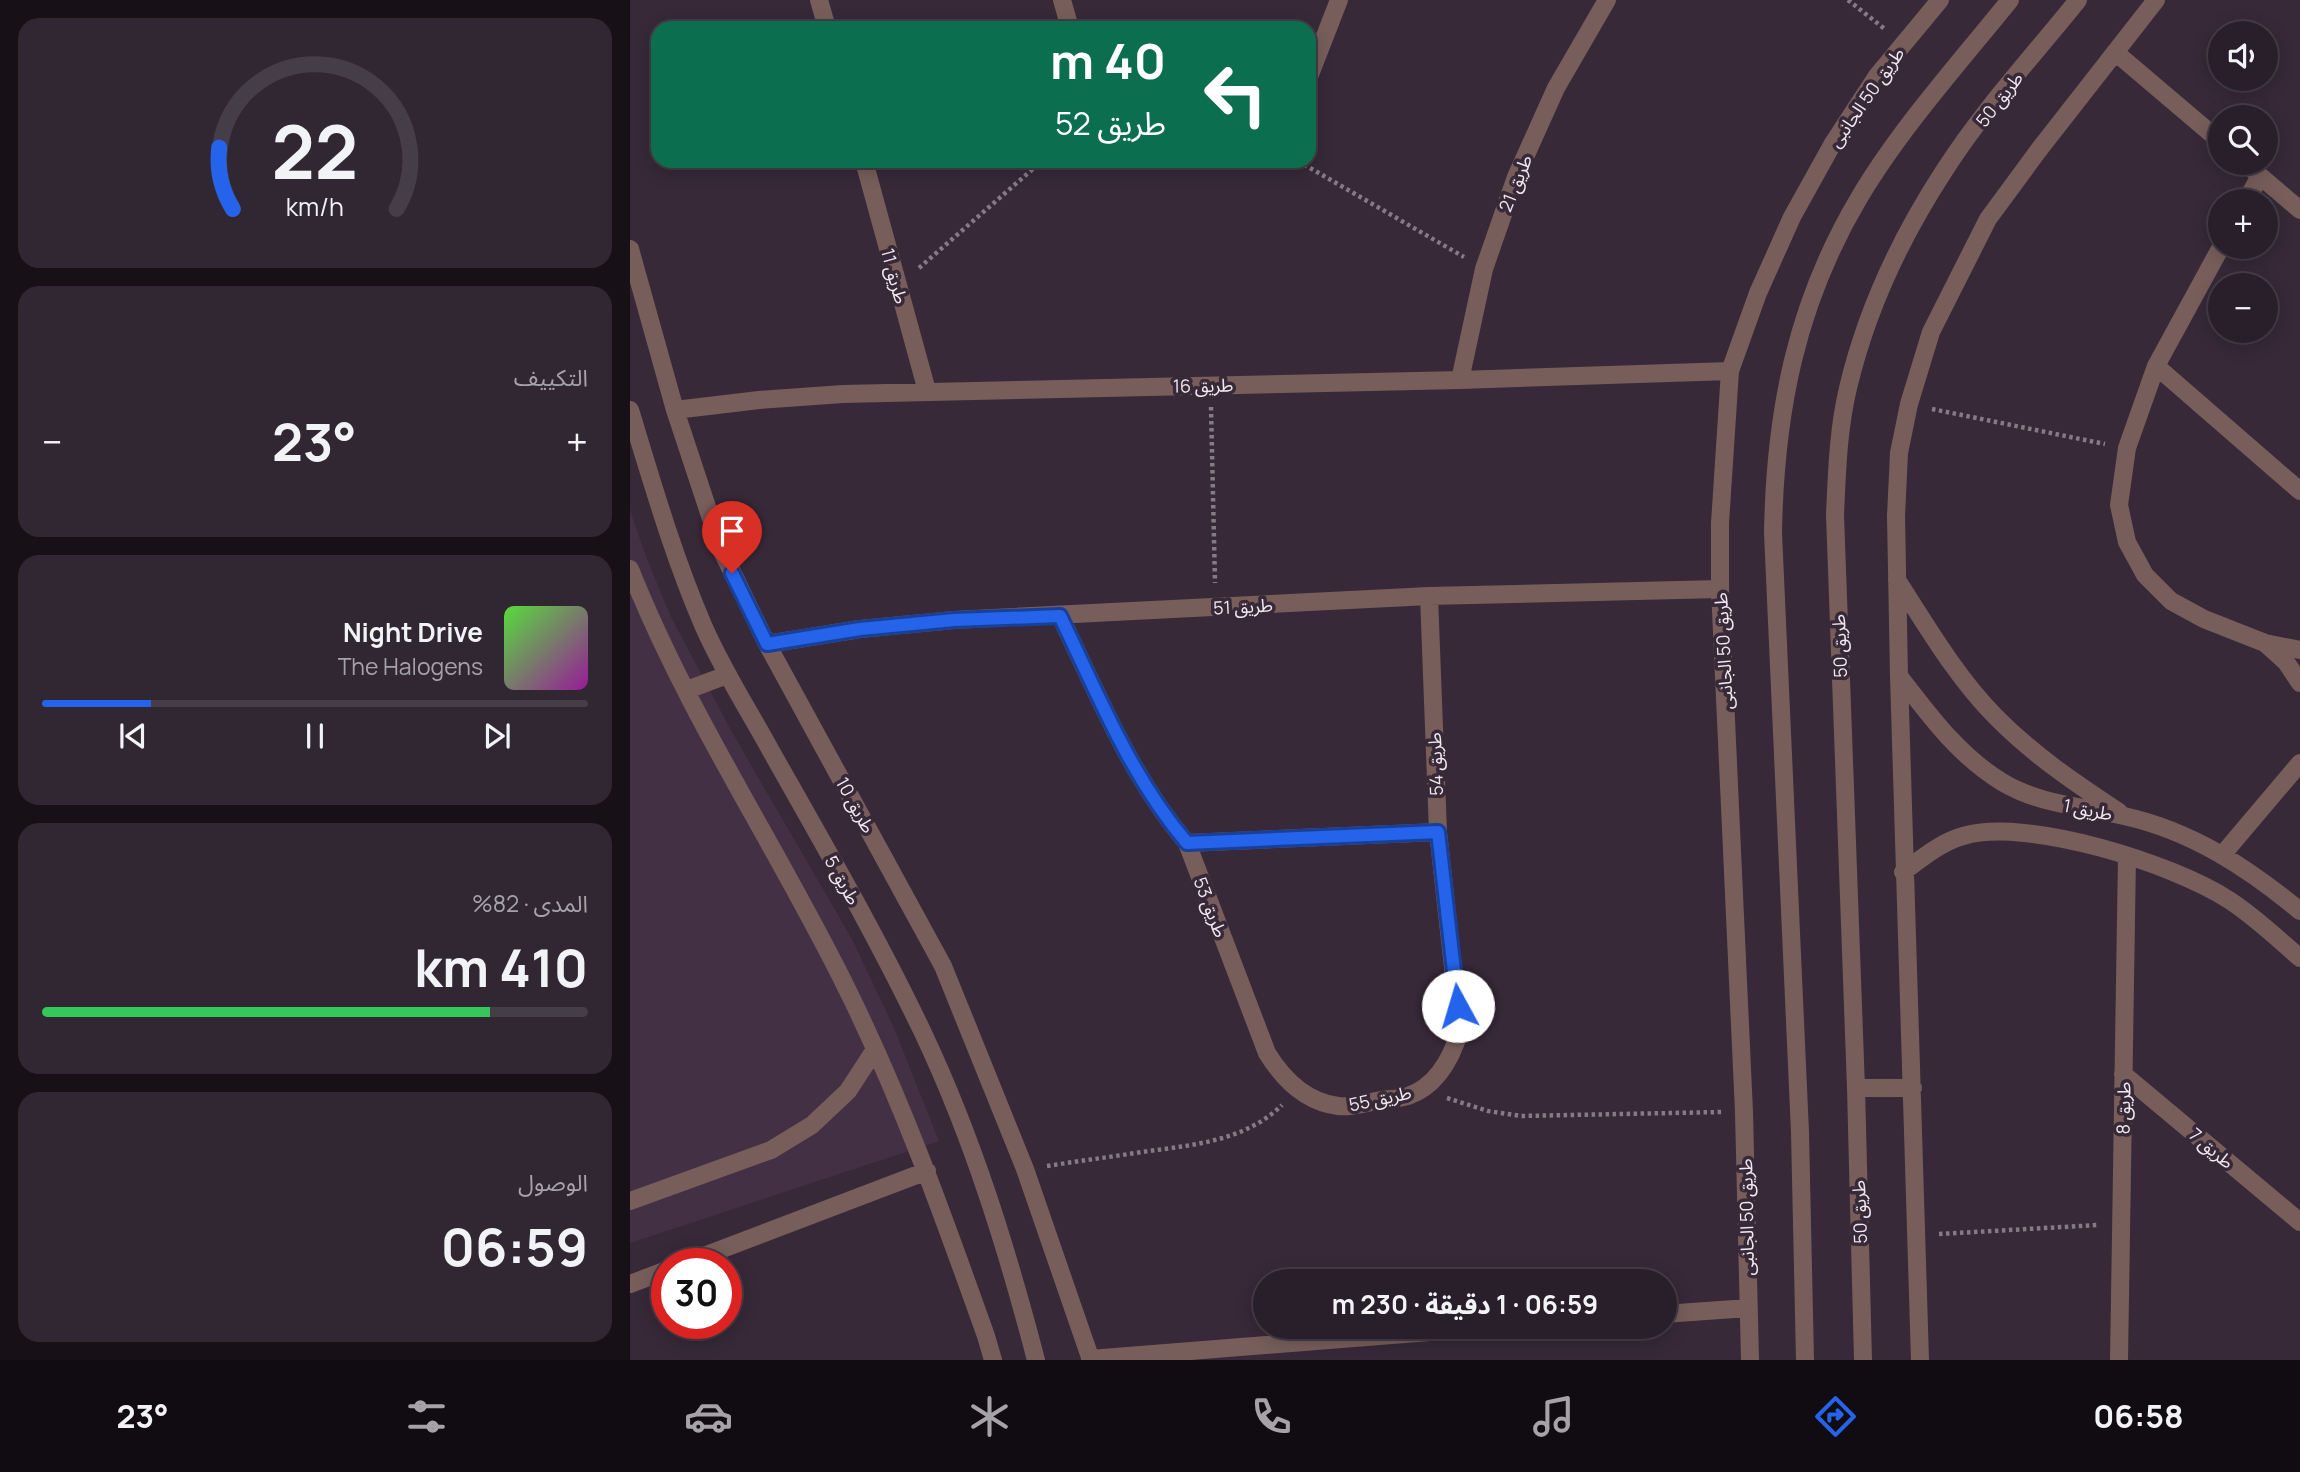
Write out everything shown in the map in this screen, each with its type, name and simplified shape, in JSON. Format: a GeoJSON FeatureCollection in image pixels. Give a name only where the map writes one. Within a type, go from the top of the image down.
{"type":"FeatureCollection","features":[{"type":"Feature","properties":{"kind":"street"},"geometry":{"type":"LineString","coordinates":[[819,0],[825,21]]}},
{"type":"Feature","properties":{"kind":"street"},"geometry":{"type":"LineString","coordinates":[[1062,0],[1068,21]]}},
{"type":"Feature","properties":{"kind":"street","name":"طريق 21"},"geometry":{"type":"LineString","coordinates":[[1460,380],[1484,269],[1516,177],[1556,89],[1607,0]]}},
{"type":"Feature","properties":{"kind":"street","name":"طريق 50 الجانبى"},"geometry":{"type":"LineString","coordinates":[[1750,1360],[1744,1112],[1720,589],[1720,523],[1730,371],[1758,293],[1792,218],[1832,145],[1877,76],[1940,0]]}},
{"type":"Feature","properties":{"kind":"street"},"geometry":{"type":"LineString","coordinates":[[1805,1360],[1799,1118],[1773,533],[1774,475],[1780,417],[1792,360],[1809,304],[1831,250],[1859,198],[1891,150],[2010,0]]}},
{"type":"Feature","properties":{"kind":"street","name":"طريق 50"},"geometry":{"type":"LineString","coordinates":[[1863,1360],[1835,515],[1838,452],[1847,389],[1865,329],[1889,271],[1944,171],[1985,115],[2078,0]]}},
{"type":"Feature","properties":{"kind":"street"},"geometry":{"type":"LineString","coordinates":[[1920,1360],[1913,1088],[1903,872],[1896,516],[1899,453],[1909,404],[1931,332],[1988,219],[2156,0]]}},
{"type":"Feature","properties":{"kind":"street"},"geometry":{"type":"LineString","coordinates":[[1316,58],[1337,1]]}},
{"type":"Feature","properties":{"kind":"street"},"geometry":{"type":"LineString","coordinates":[[2115,52],[2208,131]]}},
{"type":"Feature","properties":{"kind":"street","name":"طريق 11"},"geometry":{"type":"LineString","coordinates":[[866,168],[927,391]]}},
{"type":"Feature","properties":{"kind":"street"},"geometry":{"type":"LineString","coordinates":[[2253,189],[2260,176],[2300,210]]}},
{"type":"Feature","properties":{"kind":"street","name":"طريق 10"},"geometry":{"type":"LineString","coordinates":[[630,249],[675,410],[721,549],[767,644],[943,966],[1025,1169],[1091,1359]]}},
{"type":"Feature","properties":{"kind":"street"},"geometry":{"type":"LineString","coordinates":[[2214,259],[2156,366],[2127,448],[2119,505],[2127,542],[2145,575],[2171,601],[2204,619],[2265,643],[2300,650]]}},
{"type":"Feature","properties":{"kind":"street"},"geometry":{"type":"LineString","coordinates":[[2156,366],[2300,491]]}},
{"type":"Feature","properties":{"kind":"street","name":"طريق 16"},"geometry":{"type":"LineString","coordinates":[[675,410],[759,400],[927,391],[1460,380],[1730,371]]}},
{"type":"Feature","properties":{"kind":"street","name":"طريق 5"},"geometry":{"type":"LineString","coordinates":[[630,410],[663,519],[703,625],[727,675],[886,957],[961,1120],[992,1205],[1036,1360]]}},
{"type":"Feature","properties":{"kind":"street"},"geometry":{"type":"LineString","coordinates":[[630,569],[669,660],[847,988],[927,1171],[993,1360]]}},
{"type":"Feature","properties":{"kind":"street"},"geometry":{"type":"LineString","coordinates":[[1897,579],[1944,652],[1994,715],[2056,771],[2125,816]]}},
{"type":"Feature","properties":{"kind":"street","name":"طريق 51"},"geometry":{"type":"LineString","coordinates":[[767,644],[860,629],[954,620],[1429,596],[1720,589]]}},
{"type":"Feature","properties":{"kind":"street","name":"طريق 54"},"geometry":{"type":"LineString","coordinates":[[1424,1087],[1440,1072],[1453,1052],[1460,1030],[1438,832],[1429,596]]}},
{"type":"Feature","properties":{"kind":"street","name":"طريق 53"},"geometry":{"type":"LineString","coordinates":[[1060,616],[1135,771],[1167,820],[1187,843],[1267,1053],[1280,1073],[1297,1089]]}},
{"type":"Feature","properties":{"kind":"street"},"geometry":{"type":"LineString","coordinates":[[2265,643],[2286,662],[2300,683]]}},
{"type":"Feature","properties":{"kind":"street"},"geometry":{"type":"LineString","coordinates":[[687,690],[727,675]]}},
{"type":"Feature","properties":{"kind":"street","name":"طريق 1"},"geometry":{"type":"LineString","coordinates":[[1899,676],[1947,738],[1974,763],[2004,783],[2038,798],[2073,808],[2125,816],[2175,831],[2223,854],[2264,881],[2300,911]]}},
{"type":"Feature","properties":{"kind":"street"},"geometry":{"type":"LineString","coordinates":[[2223,854],[2300,763]]}},
{"type":"Feature","properties":{"kind":"street","name":"طريق 1"},"geometry":{"type":"LineString","coordinates":[[1903,872],[1931,852],[1963,836],[2004,831],[2102,848],[2190,878],[2231,901],[2300,958]]}},
{"type":"Feature","properties":{"kind":"street"},"geometry":{"type":"LineString","coordinates":[[1187,843],[1438,832]]}},
{"type":"Feature","properties":{"kind":"street","name":"طريق 8"},"geometry":{"type":"LineString","coordinates":[[2119,1360],[2127,856]]}},
{"type":"Feature","properties":{"kind":"street"},"geometry":{"type":"LineString","coordinates":[[630,1201],[771,1150],[812,1125],[848,1091],[874,1051]]}},
{"type":"Feature","properties":{"kind":"street","name":"طريق 7"},"geometry":{"type":"LineString","coordinates":[[2123,1074],[2300,1222]]}},
{"type":"Feature","properties":{"kind":"street","name":"طريق 55"},"geometry":{"type":"LineString","coordinates":[[1297,1089],[1317,1100],[1340,1107],[1409,1096],[1424,1087]]}},
{"type":"Feature","properties":{"kind":"street"},"geometry":{"type":"LineString","coordinates":[[1856,1088],[1913,1088]]}},
{"type":"Feature","properties":{"kind":"street"},"geometry":{"type":"LineString","coordinates":[[725,1248],[927,1171]]}},
{"type":"Feature","properties":{"kind":"street"},"geometry":{"type":"LineString","coordinates":[[630,1284],[651,1276]]}},
{"type":"Feature","properties":{"kind":"street"},"geometry":{"type":"LineString","coordinates":[[1677,1313],[1748,1308]]}},
{"type":"Feature","properties":{"kind":"street"},"geometry":{"type":"LineString","coordinates":[[1091,1359],[1342,1339]]}},
{"type":"Feature","properties":{"kind":"path"},"geometry":{"type":"LineString","coordinates":[[1848,0],[1903,43]]}},
{"type":"Feature","properties":{"kind":"path"},"geometry":{"type":"LineString","coordinates":[[898,287],[1034,168]]}},
{"type":"Feature","properties":{"kind":"path"},"geometry":{"type":"LineString","coordinates":[[1310,168],[1484,269]]}},
{"type":"Feature","properties":{"kind":"path"},"geometry":{"type":"LineString","coordinates":[[1211,385],[1215,608]]}},
{"type":"Feature","properties":{"kind":"path"},"geometry":{"type":"LineString","coordinates":[[1909,404],[2127,448]]}},
{"type":"Feature","properties":{"kind":"path"},"geometry":{"type":"LineString","coordinates":[[1424,1087],[1455,1102],[1521,1116],[1744,1112]]}},
{"type":"Feature","properties":{"kind":"path"},"geometry":{"type":"LineString","coordinates":[[1025,1169],[1206,1143],[1232,1136],[1256,1125],[1297,1089]]}},
{"type":"Feature","properties":{"kind":"path"},"geometry":{"type":"LineString","coordinates":[[1917,1236],[2121,1223]]}},
{"type":"Feature","properties":{"kind":"shaded area"},"geometry":{"type":"Polygon","coordinates":[[[630,510],[671,617],[733,734],[852,939],[894,1028],[939,1141],[630,1243],[630,510]]]}},
{"type":"Feature","properties":{"kind":"route"},"geometry":{"type":"LineString","coordinates":[[732,573],[767,644],[860,629],[954,620],[1060,616],[1135,771],[1167,820],[1187,843],[1438,832],[1458,1006]]}}]}
